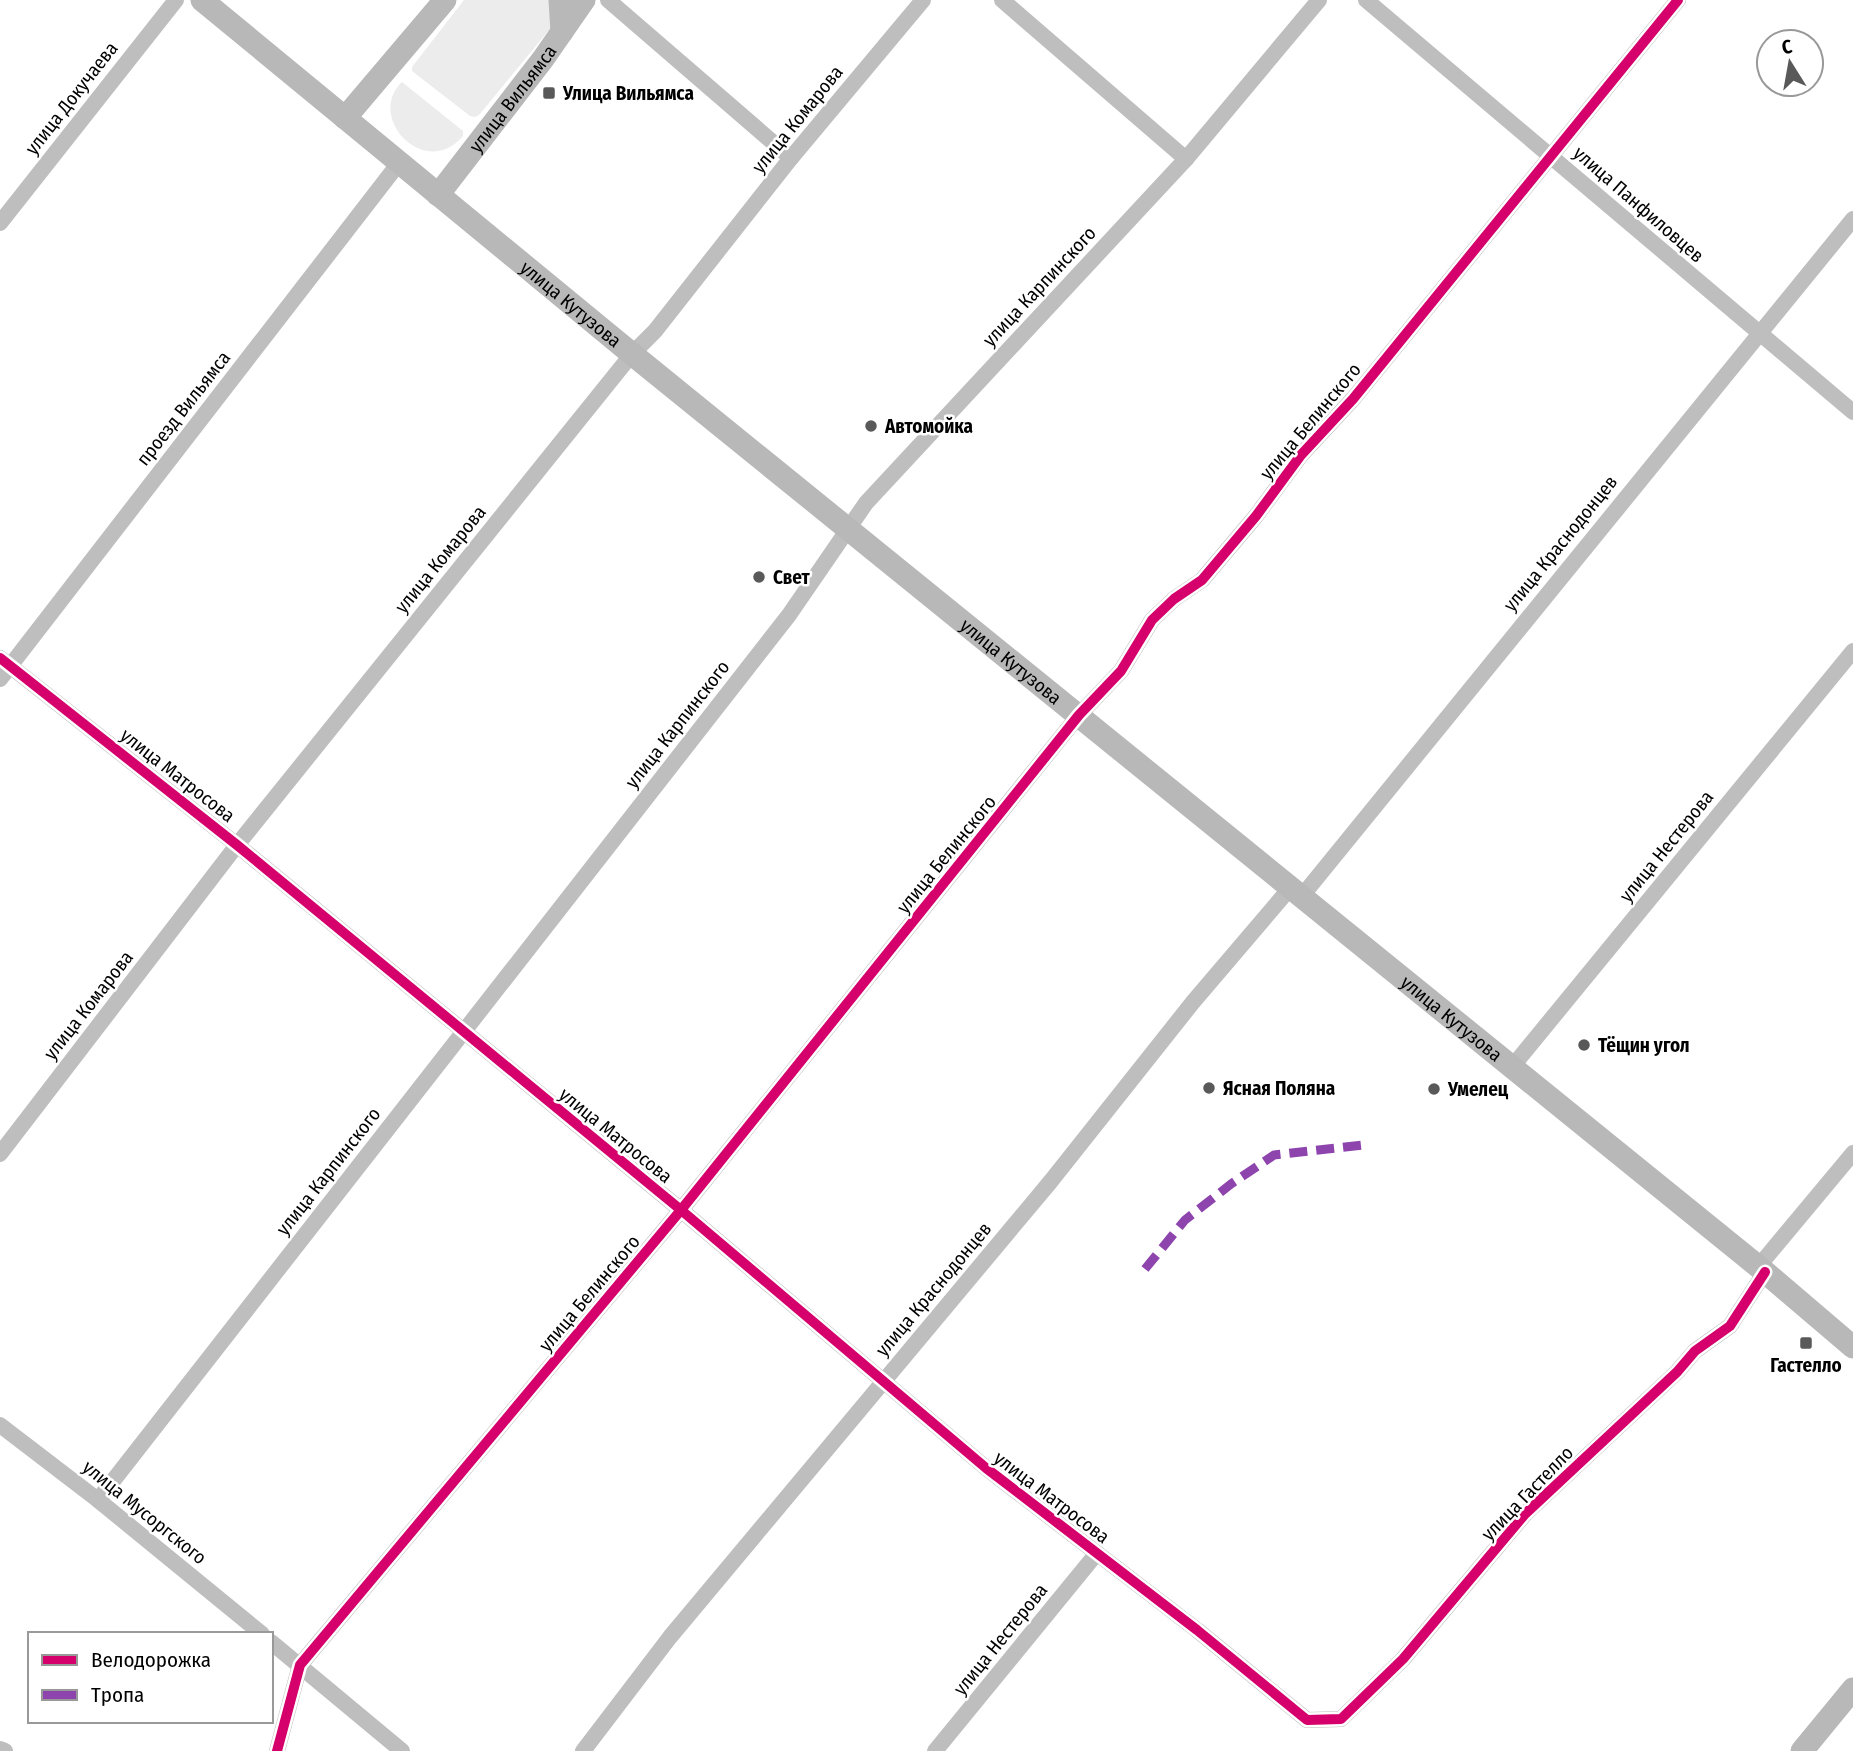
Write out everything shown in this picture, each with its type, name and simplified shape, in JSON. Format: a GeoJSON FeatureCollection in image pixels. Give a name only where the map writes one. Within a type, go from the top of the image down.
{"type":"FeatureCollection","features":[{"type":"Feature","properties":{"kind":"main road","name":"улица Кутузова"},"geometry":{"type":"LineString","coordinates":[[202,0],[632,354],[1296,891],[1853,1347]]}},
{"type":"Feature","properties":{"kind":"main road"},"geometry":{"type":"LineString","coordinates":[[345,118],[445,0]]}},
{"type":"Feature","properties":{"kind":"main road"},"geometry":{"type":"LineString","coordinates":[[560,0],[562,32]]}},
{"type":"Feature","properties":{"kind":"main road","name":"улица Вильямса"},"geometry":{"type":"LineString","coordinates":[[438,195],[584,0]]}},
{"type":"Feature","properties":{"kind":"main road"},"geometry":{"type":"LineString","coordinates":[[1802,1751],[1853,1689]]}},
{"type":"Feature","properties":{"kind":"street","name":"улица Докучаева"},"geometry":{"type":"LineString","coordinates":[[0,223],[176,0]]}},
{"type":"Feature","properties":{"kind":"street"},"geometry":{"type":"LineString","coordinates":[[608,0],[791,158]]}},
{"type":"Feature","properties":{"kind":"street","name":"улица Комарова"},"geometry":{"type":"LineString","coordinates":[[0,1154],[237,845],[632,354],[655,331],[791,158],[923,0]]}},
{"type":"Feature","properties":{"kind":"street"},"geometry":{"type":"LineString","coordinates":[[1002,0],[1186,159]]}},
{"type":"Feature","properties":{"kind":"street","name":"улица Карпинского"},"geometry":{"type":"LineString","coordinates":[[98,1500],[789,615],[866,503],[1186,159],[1319,0]]}},
{"type":"Feature","properties":{"kind":"street","name":"улица Панфиловцев"},"geometry":{"type":"LineString","coordinates":[[1366,0],[1853,412]]}},
{"type":"Feature","properties":{"kind":"street","name":"улица Белинского"},"geometry":{"type":"LineString","coordinates":[[277,1751],[300,1665],[681,1210],[1079,715],[1121,671],[1152,620],[1174,599],[1202,580],[1256,516],[1301,455],[1353,399],[1678,0]]}},
{"type":"Feature","properties":{"kind":"street","name":"проезд Вильямса"},"geometry":{"type":"LineString","coordinates":[[0,679],[5,662],[399,163]]}},
{"type":"Feature","properties":{"kind":"street","name":"улица Краснодонцев"},"geometry":{"type":"LineString","coordinates":[[583,1751],[670,1637],[1296,891],[1853,219]]}},
{"type":"Feature","properties":{"kind":"street","name":"улица Нестерова"},"geometry":{"type":"LineString","coordinates":[[1512,1067],[1853,651]]}},
{"type":"Feature","properties":{"kind":"street","name":"улица Матросова"},"geometry":{"type":"LineString","coordinates":[[5,662],[237,845],[681,1210],[882,1383],[986,1468],[1197,1630],[1307,1720]]}},
{"type":"Feature","properties":{"kind":"street","name":"улица Гастелло"},"geometry":{"type":"LineString","coordinates":[[1307,1720],[1341,1719],[1352,1709],[1403,1659],[1525,1514],[1677,1372],[1695,1351],[1731,1326],[1762,1270],[1853,1153]]}},
{"type":"Feature","properties":{"kind":"street","name":"улица Мусоргского"},"geometry":{"type":"LineString","coordinates":[[0,1425],[98,1500],[260,1632]]}},
{"type":"Feature","properties":{"kind":"street","name":"улица Нестерова"},"geometry":{"type":"LineString","coordinates":[[935,1751],[1097,1553]]}},
{"type":"Feature","properties":{"kind":"street"},"geometry":{"type":"LineString","coordinates":[[273,1644],[402,1751]]}},
{"type":"Feature","properties":{"kind":"street"},"geometry":{"type":"LineString","coordinates":[[0,1749],[5,1751]]}},
{"type":"Feature","properties":{"kind":"shaded area"},"geometry":{"type":"Polygon","coordinates":[[[464,0],[555,0],[554,24],[475,117],[470,116],[412,71],[412,67],[464,0]]]}},
{"type":"Feature","properties":{"kind":"shaded area"},"geometry":{"type":"Polygon","coordinates":[[[402,82],[463,131],[463,136],[448,148],[432,151],[417,148],[404,139],[395,126],[391,112],[392,96],[402,82]]]}},
{"type":"Feature","properties":{"kind":"marked path"},"geometry":{"type":"LineString","coordinates":[[1145,1269],[1185,1220],[1274,1155],[1363,1145]]}},
{"type":"Feature","properties":{"kind":"cycle path"},"geometry":{"type":"LineString","coordinates":[[277,1751],[300,1665],[681,1210],[1079,715],[1121,671],[1152,620],[1174,599],[1202,580],[1256,516],[1301,455],[1353,399],[1678,0]]}},
{"type":"Feature","properties":{"kind":"cycle path"},"geometry":{"type":"LineString","coordinates":[[0,658],[237,845],[681,1210],[986,1468],[1197,1630],[1307,1720],[1341,1719],[1403,1659],[1525,1514],[1677,1372],[1695,1351],[1730,1326],[1765,1272]]}},
{"type":"Feature","properties":{"kind":"place","name":"Улица Вильямса"},"geometry":{"type":"Point","coordinates":[549,93]}},
{"type":"Feature","properties":{"kind":"place","name":"Автомойка"},"geometry":{"type":"Point","coordinates":[871,426]}},
{"type":"Feature","properties":{"kind":"place","name":"Свет"},"geometry":{"type":"Point","coordinates":[759,577]}},
{"type":"Feature","properties":{"kind":"place","name":"Тёщин угол"},"geometry":{"type":"Point","coordinates":[1584,1045]}},
{"type":"Feature","properties":{"kind":"place","name":"Ясная Поляна"},"geometry":{"type":"Point","coordinates":[1209,1088]}},
{"type":"Feature","properties":{"kind":"place","name":"Умелец"},"geometry":{"type":"Point","coordinates":[1434,1089]}},
{"type":"Feature","properties":{"kind":"place","name":"Гастелло"},"geometry":{"type":"Point","coordinates":[1806,1343]}}]}
